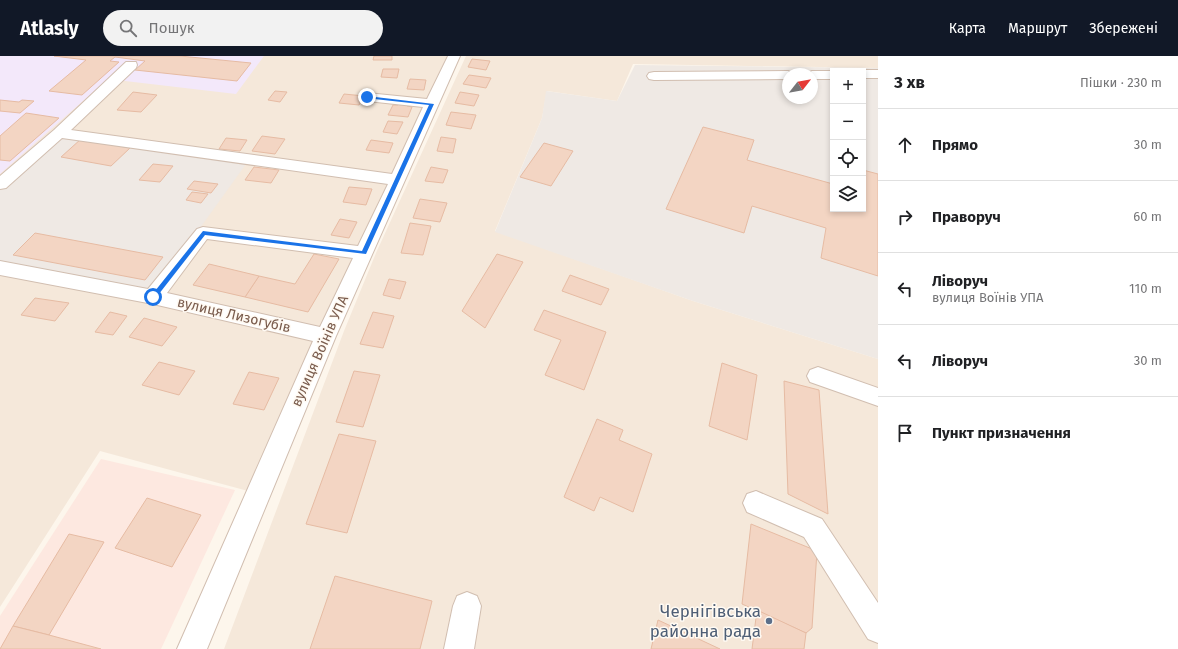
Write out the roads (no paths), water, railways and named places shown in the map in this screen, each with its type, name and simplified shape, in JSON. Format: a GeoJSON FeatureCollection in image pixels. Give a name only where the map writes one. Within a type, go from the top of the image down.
{"type":"FeatureCollection","features":[{"type":"Feature","properties":{"kind":"street","name":"вулиця Воїнів УПА"},"geometry":{"type":"LineString","coordinates":[[192,649],[326,336],[454,56]]}},
{"type":"Feature","properties":{"kind":"street"},"geometry":{"type":"LineString","coordinates":[[0,184],[59,133],[131,65]]}},
{"type":"Feature","properties":{"kind":"street"},"geometry":{"type":"LineString","coordinates":[[818,75],[830,74]]}},
{"type":"Feature","properties":{"kind":"street"},"geometry":{"type":"LineString","coordinates":[[866,74],[878,74]]}},
{"type":"Feature","properties":{"kind":"street"},"geometry":{"type":"LineString","coordinates":[[654,76],[782,75]]}},
{"type":"Feature","properties":{"kind":"street"},"geometry":{"type":"LineString","coordinates":[[367,97],[432,104]]}},
{"type":"Feature","properties":{"kind":"street"},"geometry":{"type":"LineString","coordinates":[[59,133],[397,180]]}},
{"type":"Feature","properties":{"kind":"street"},"geometry":{"type":"LineString","coordinates":[[153,297],[203,233],[364,253]]}},
{"type":"Feature","properties":{"kind":"street","name":"вулиця Лизогубів"},"geometry":{"type":"LineString","coordinates":[[0,268],[153,297],[326,336]]}},
{"type":"Feature","properties":{"kind":"street"},"geometry":{"type":"LineString","coordinates":[[818,376],[878,397]]}},
{"type":"Feature","properties":{"kind":"street"},"geometry":{"type":"LineString","coordinates":[[756,503],[813,528],[878,629]]}},
{"type":"Feature","properties":{"kind":"street"},"geometry":{"type":"LineString","coordinates":[[459,649],[467,606]]}},
{"type":"Feature","properties":{"kind":"place","name":"Чернігівська районна рада"},"geometry":{"type":"Point","coordinates":[769,621]}}]}
